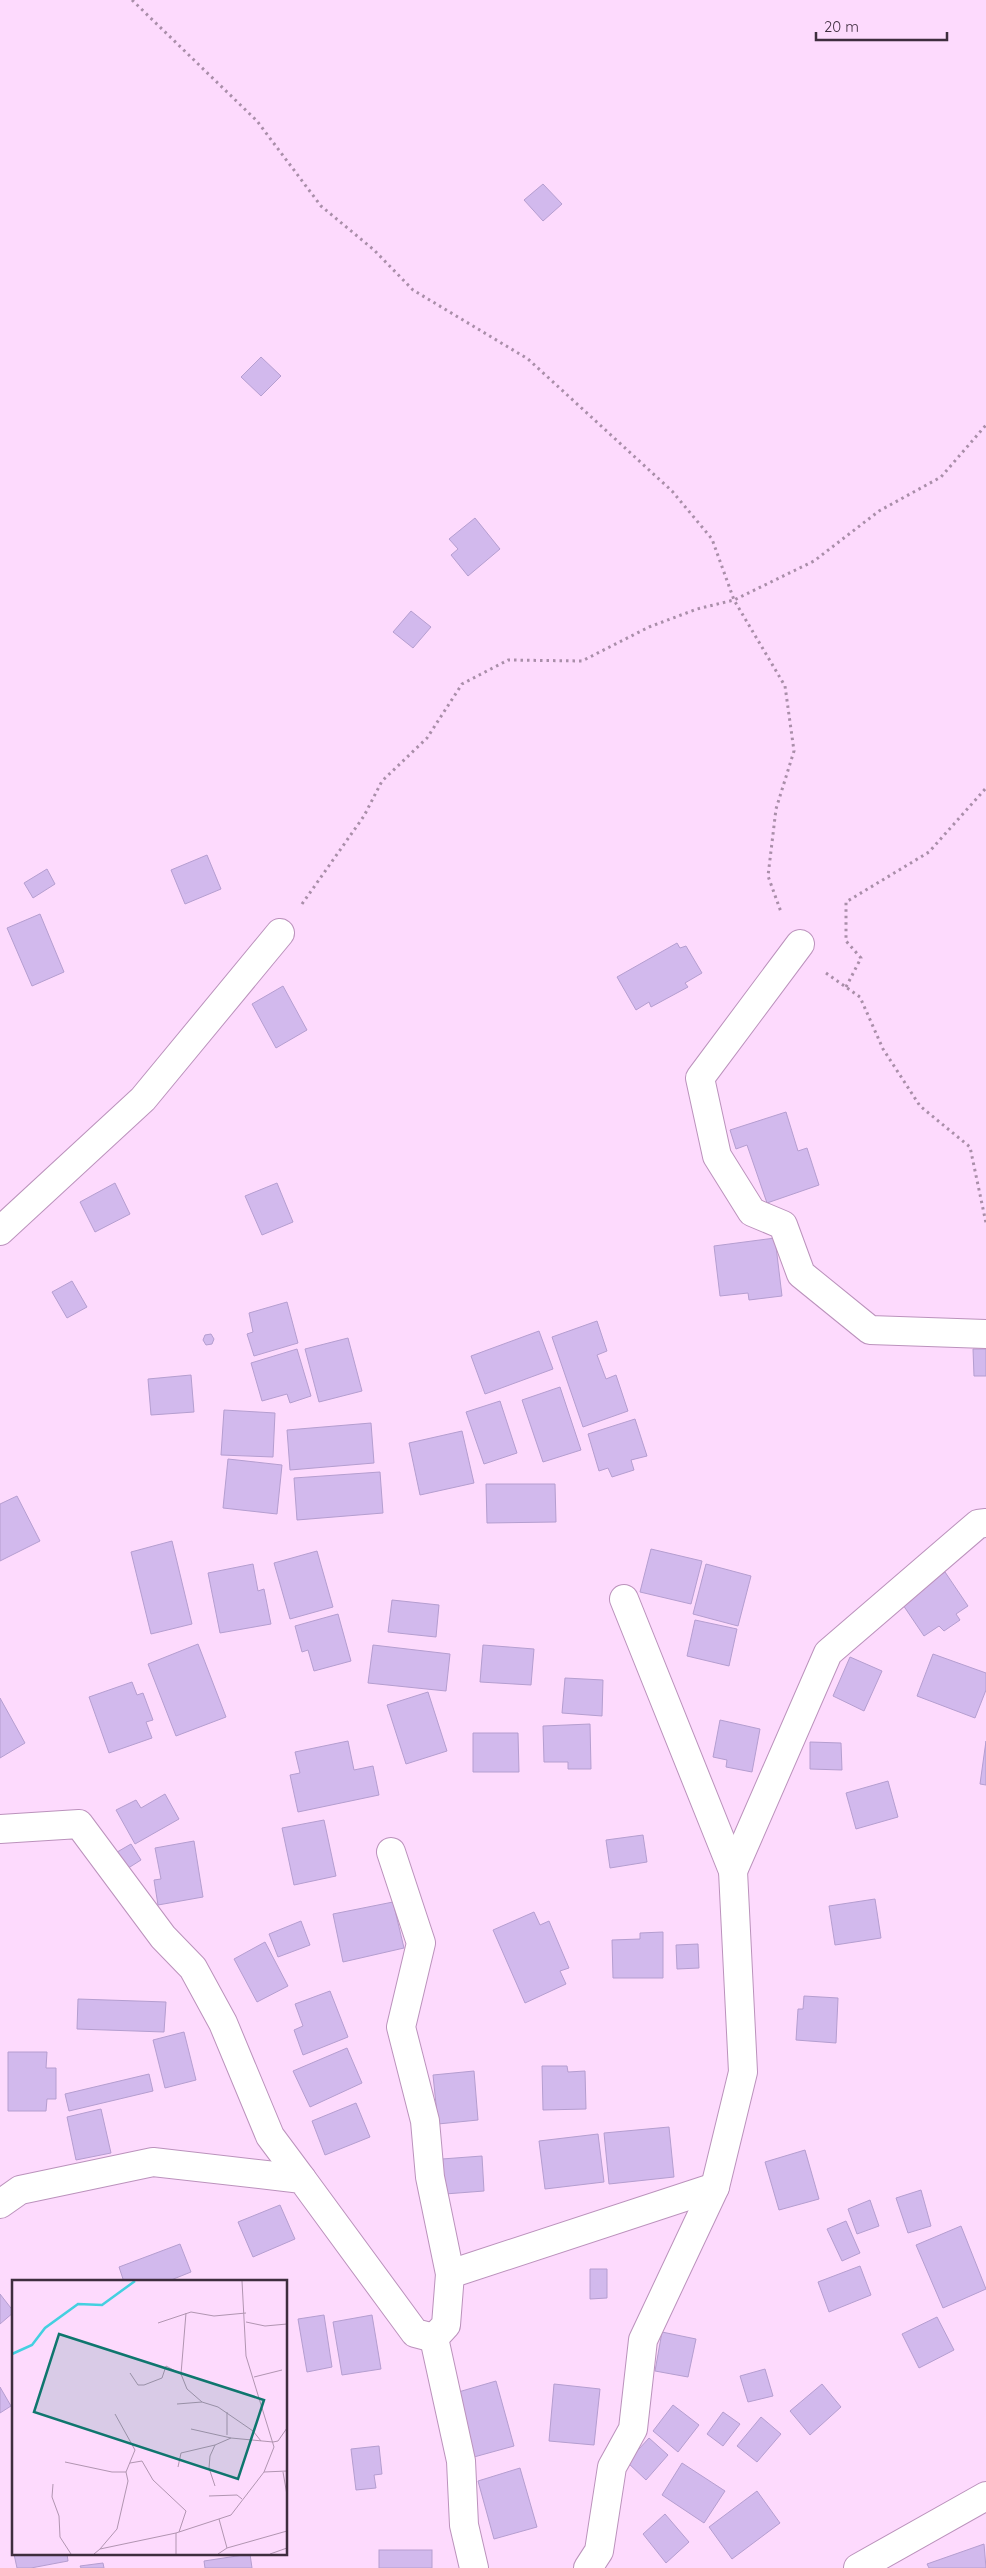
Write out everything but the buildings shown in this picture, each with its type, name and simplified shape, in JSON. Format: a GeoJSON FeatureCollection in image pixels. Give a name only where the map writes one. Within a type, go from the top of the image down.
{"type":"FeatureCollection","features":[{"type":"Feature","properties":{"kind":"street"},"geometry":{"type":"LineString","coordinates":[[0,1231],[143,1099],[280,933]]}},
{"type":"Feature","properties":{"kind":"street"},"geometry":{"type":"LineString","coordinates":[[800,944],[700,1078],[717,1156],[752,1212],[783,1225],[801,1274],[870,1330],[986,1334]]}},
{"type":"Feature","properties":{"kind":"street"},"geometry":{"type":"LineString","coordinates":[[733,1871],[828,1653],[983,1517]]}},
{"type":"Feature","properties":{"kind":"street"},"geometry":{"type":"LineString","coordinates":[[588,2568],[599,2551],[612,2467],[633,2429],[643,2340],[715,2187],[743,2072],[733,1871],[624,1599]]}},
{"type":"Feature","properties":{"kind":"street"},"geometry":{"type":"LineString","coordinates":[[0,1828],[79,1824],[163,1937],[193,1968],[223,2023],[270,2136],[415,2333],[434,2338]]}},
{"type":"Feature","properties":{"kind":"street"},"geometry":{"type":"LineString","coordinates":[[391,1852],[421,1943],[401,2027],[425,2121],[430,2178],[450,2274],[446,2325],[434,2338]]}},
{"type":"Feature","properties":{"kind":"street"},"geometry":{"type":"LineString","coordinates":[[0,2204],[20,2190],[153,2162],[302,2179]]}},
{"type":"Feature","properties":{"kind":"street"},"geometry":{"type":"LineString","coordinates":[[450,2274],[715,2187]]}},
{"type":"Feature","properties":{"kind":"street"},"geometry":{"type":"LineString","coordinates":[[434,2338],[461,2461],[464,2525],[474,2568]]}},
{"type":"Feature","properties":{"kind":"street"},"geometry":{"type":"LineString","coordinates":[[858,2568],[986,2496]]}},
{"type":"Feature","properties":{"kind":"path"},"geometry":{"type":"LineString","coordinates":[[132,0],[257,121],[321,206],[374,250],[413,290],[528,359],[672,491],[712,539],[734,600],[785,686],[794,751],[776,809],[768,876],[782,915],[810,961],[860,997],[883,1049],[920,1106],[970,1147],[986,1223]]}},
{"type":"Feature","properties":{"kind":"path"},"geometry":{"type":"LineString","coordinates":[[280,933],[359,823],[382,781],[427,738],[462,684],[508,660],[582,661],[648,627],[697,609],[734,600],[814,561],[879,511],[941,477],[986,425]]}},
{"type":"Feature","properties":{"kind":"path"},"geometry":{"type":"LineString","coordinates":[[846,987],[861,958],[846,941],[846,902],[883,882],[930,852],[986,788]]}}]}
